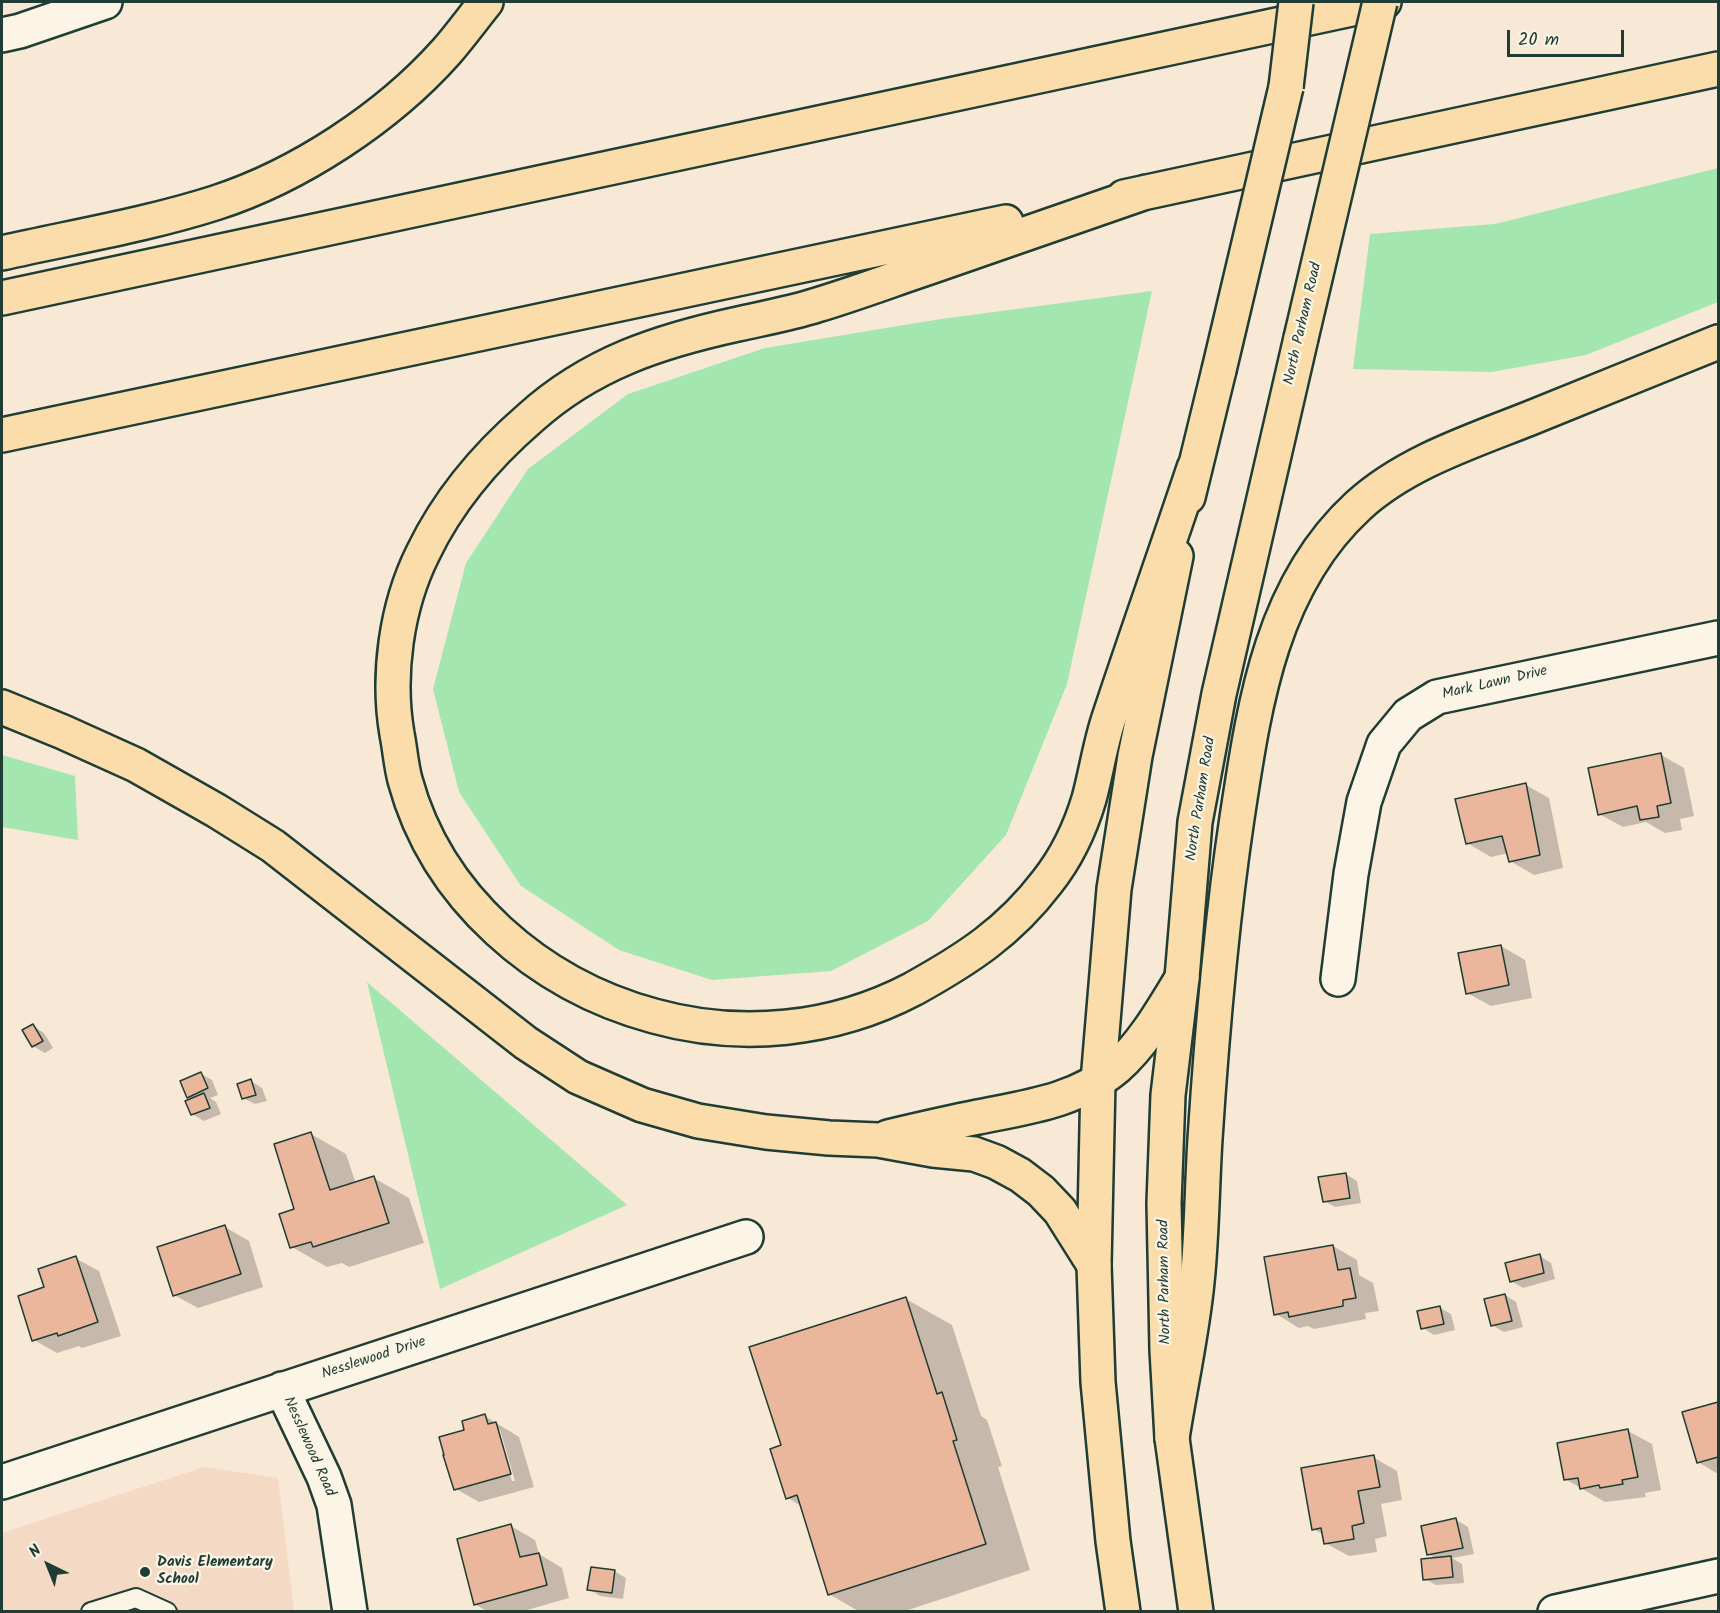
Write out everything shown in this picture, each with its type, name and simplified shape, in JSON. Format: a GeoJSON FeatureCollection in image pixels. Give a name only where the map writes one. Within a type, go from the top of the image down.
{"type":"FeatureCollection","features":[{"type":"Feature","properties":{"kind":"highway"},"geometry":{"type":"LineString","coordinates":[[2,253],[166,216],[217,202],[265,183],[350,134],[402,95],[446,52],[486,2]]}},
{"type":"Feature","properties":{"kind":"highway"},"geometry":{"type":"LineString","coordinates":[[1123,1611],[1098,1382],[1094,1265],[1098,1082],[1114,889],[1135,756],[1194,468],[1286,87],[1296,2]]}},
{"type":"Feature","properties":{"kind":"highway"},"geometry":{"type":"LineString","coordinates":[[2,298],[1382,2]]}},
{"type":"Feature","properties":{"kind":"highway","name":"North Parham Road"},"geometry":{"type":"LineString","coordinates":[[1196,1611],[1172,1438],[1167,1350],[1164,1203],[1168,1095],[1182,978],[1195,822],[1219,694],[1301,338],[1382,2]]}},
{"type":"Feature","properties":{"kind":"highway"},"geometry":{"type":"LineString","coordinates":[[2,435],[1719,69]]}},
{"type":"Feature","properties":{"kind":"highway"},"geometry":{"type":"LineString","coordinates":[[1146,192],[813,307],[693,334],[650,347],[604,366],[567,388],[531,417],[480,467],[456,497],[424,550],[414,572],[398,629],[393,675],[394,715],[405,779],[420,822],[447,872],[480,914],[526,955],[562,979],[600,998],[641,1013],[680,1023],[725,1029],[770,1029],[825,1022],[885,1003],[947,970],[992,940],[1027,908],[1053,875],[1072,842],[1088,803],[1106,728],[1194,468]]}},
{"type":"Feature","properties":{"kind":"highway"},"geometry":{"type":"LineString","coordinates":[[1172,1438],[1197,1282],[1211,1041],[1225,898],[1245,768],[1263,677],[1279,623],[1298,582],[1322,546],[1358,506],[1394,478],[1481,438],[1719,342]]}},
{"type":"Feature","properties":{"kind":"highway"},"geometry":{"type":"LineString","coordinates":[[2,708],[136,765],[273,846],[526,1043],[578,1077],[642,1105],[698,1121],[766,1132],[878,1140],[933,1150],[974,1154],[996,1162],[1020,1175],[1041,1191],[1060,1211],[1094,1265]]}},
{"type":"Feature","properties":{"kind":"highway"},"geometry":{"type":"LineString","coordinates":[[878,1140],[936,1125],[1051,1103],[1098,1082],[1118,1066],[1138,1044],[1182,978]]}},
{"type":"Feature","properties":{"kind":"street"},"geometry":{"type":"LineString","coordinates":[[2,35],[105,2]]}},
{"type":"Feature","properties":{"kind":"street","name":"Mark Lawn Drive"},"geometry":{"type":"LineString","coordinates":[[1338,980],[1351,874],[1364,802],[1384,744],[1408,715],[1437,697],[1719,638]]}},
{"type":"Feature","properties":{"kind":"street","name":"Nesslewood Drive"},"geometry":{"type":"LineString","coordinates":[[2,1482],[746,1237]]}},
{"type":"Feature","properties":{"kind":"street","name":"Nesslewood Road"},"geometry":{"type":"LineString","coordinates":[[282,1389],[324,1477],[334,1504],[350,1611]]}},
{"type":"Feature","properties":{"kind":"street"},"geometry":{"type":"LineString","coordinates":[[1555,1611],[1719,1576]]}},
{"type":"Feature","properties":{"kind":"lane"},"geometry":{"type":"LineString","coordinates":[[91,1611],[136,1598],[167,1611]]}},
{"type":"Feature","properties":{"kind":"shaded area","name":"Davis Elementary School"},"geometry":{"type":"Polygon","coordinates":[[[204,1467],[278,1478],[294,1611],[2,1611],[2,1533],[204,1467]]]}},
{"type":"Feature","properties":{"kind":"green space"},"geometry":{"type":"Polygon","coordinates":[[[1718,168],[1718,302],[1586,355],[1492,372],[1353,369],[1370,234],[1495,224],[1718,168]]]}},
{"type":"Feature","properties":{"kind":"green space"},"geometry":{"type":"Polygon","coordinates":[[[1152,291],[1067,684],[1006,835],[928,921],[831,971],[712,980],[619,950],[521,886],[459,792],[433,689],[466,563],[528,469],[628,394],[765,348],[941,319],[1152,291]]]}},
{"type":"Feature","properties":{"kind":"green space"},"geometry":{"type":"Polygon","coordinates":[[[2,755],[75,776],[78,840],[2,827],[2,755]]]}},
{"type":"Feature","properties":{"kind":"green space"},"geometry":{"type":"Polygon","coordinates":[[[367,982],[627,1205],[440,1289],[367,982]]]}},
{"type":"Feature","properties":{"kind":"building"},"geometry":{"type":"Polygon","coordinates":[[[1661,753],[1671,803],[1657,806],[1659,817],[1640,820],[1637,806],[1598,815],[1588,768],[1661,753]]]}},
{"type":"Feature","properties":{"kind":"building"},"geometry":{"type":"Polygon","coordinates":[[[1526,783],[1540,855],[1509,862],[1502,836],[1466,844],[1455,799],[1526,783]]]}},
{"type":"Feature","properties":{"kind":"building"},"geometry":{"type":"Polygon","coordinates":[[[1501,945],[1509,985],[1466,994],[1458,953],[1501,945]]]}},
{"type":"Feature","properties":{"kind":"building"},"geometry":{"type":"Polygon","coordinates":[[[33,1024],[43,1041],[32,1047],[22,1030],[33,1024]]]}},
{"type":"Feature","properties":{"kind":"building"},"geometry":{"type":"Polygon","coordinates":[[[201,1072],[208,1088],[187,1098],[180,1081],[201,1072]]]}},
{"type":"Feature","properties":{"kind":"building"},"geometry":{"type":"Polygon","coordinates":[[[251,1079],[256,1095],[242,1099],[237,1084],[251,1079]]]}},
{"type":"Feature","properties":{"kind":"building"},"geometry":{"type":"Polygon","coordinates":[[[204,1093],[210,1108],[191,1115],[185,1101],[204,1093]]]}},
{"type":"Feature","properties":{"kind":"building"},"geometry":{"type":"Polygon","coordinates":[[[311,1132],[330,1190],[374,1176],[389,1223],[313,1247],[311,1242],[290,1248],[279,1214],[294,1209],[274,1144],[311,1132]]]}},
{"type":"Feature","properties":{"kind":"building"},"geometry":{"type":"Polygon","coordinates":[[[1346,1173],[1350,1198],[1323,1202],[1318,1177],[1346,1173]]]}},
{"type":"Feature","properties":{"kind":"building"},"geometry":{"type":"Polygon","coordinates":[[[225,1225],[241,1274],[173,1296],[157,1247],[225,1225]]]}},
{"type":"Feature","properties":{"kind":"building"},"geometry":{"type":"Polygon","coordinates":[[[1333,1245],[1338,1270],[1350,1268],[1356,1298],[1343,1300],[1343,1306],[1289,1317],[1288,1312],[1274,1315],[1264,1257],[1333,1245]]]}},
{"type":"Feature","properties":{"kind":"building"},"geometry":{"type":"Polygon","coordinates":[[[1540,1254],[1544,1273],[1510,1282],[1505,1263],[1540,1254]]]}},
{"type":"Feature","properties":{"kind":"building"},"geometry":{"type":"Polygon","coordinates":[[[76,1256],[98,1322],[58,1336],[57,1333],[32,1341],[18,1296],[44,1287],[38,1269],[76,1256]]]}},
{"type":"Feature","properties":{"kind":"building"},"geometry":{"type":"Polygon","coordinates":[[[1505,1294],[1512,1321],[1491,1326],[1484,1299],[1505,1294]]]}},
{"type":"Feature","properties":{"kind":"building"},"geometry":{"type":"Polygon","coordinates":[[[906,1297],[937,1394],[942,1392],[957,1440],[953,1441],[986,1544],[828,1595],[797,1495],[786,1499],[770,1449],[781,1445],[749,1347],[906,1297]]]}},
{"type":"Feature","properties":{"kind":"building"},"geometry":{"type":"Polygon","coordinates":[[[1440,1306],[1444,1324],[1421,1329],[1417,1311],[1440,1306]]]}},
{"type":"Feature","properties":{"kind":"building"},"geometry":{"type":"Polygon","coordinates":[[[1718,1402],[1718,1457],[1697,1463],[1682,1412],[1718,1402]]]}},
{"type":"Feature","properties":{"kind":"building"},"geometry":{"type":"Polygon","coordinates":[[[485,1414],[488,1424],[496,1422],[511,1474],[454,1490],[439,1437],[464,1430],[462,1421],[485,1414]]]}},
{"type":"Feature","properties":{"kind":"building"},"geometry":{"type":"Polygon","coordinates":[[[1628,1429],[1638,1477],[1622,1480],[1623,1484],[1580,1489],[1578,1478],[1564,1480],[1557,1443],[1628,1429]]]}},
{"type":"Feature","properties":{"kind":"building"},"geometry":{"type":"Polygon","coordinates":[[[1374,1455],[1380,1487],[1358,1491],[1364,1523],[1352,1526],[1354,1539],[1324,1544],[1321,1528],[1312,1530],[1301,1468],[1374,1455]]]}},
{"type":"Feature","properties":{"kind":"building"},"geometry":{"type":"Polygon","coordinates":[[[1456,1518],[1463,1548],[1427,1555],[1421,1526],[1456,1518]]]}},
{"type":"Feature","properties":{"kind":"building"},"geometry":{"type":"Polygon","coordinates":[[[511,1524],[520,1557],[539,1553],[547,1585],[474,1605],[457,1539],[511,1524]]]}},
{"type":"Feature","properties":{"kind":"building"},"geometry":{"type":"Polygon","coordinates":[[[1451,1556],[1453,1577],[1423,1580],[1421,1559],[1451,1556]]]}},
{"type":"Feature","properties":{"kind":"building"},"geometry":{"type":"Polygon","coordinates":[[[591,1567],[615,1570],[612,1593],[587,1590],[591,1567]]]}},
{"type":"Feature","properties":{"kind":"place","name":"Davis Elementary School"},"geometry":{"type":"Point","coordinates":[145,1572]}}]}
